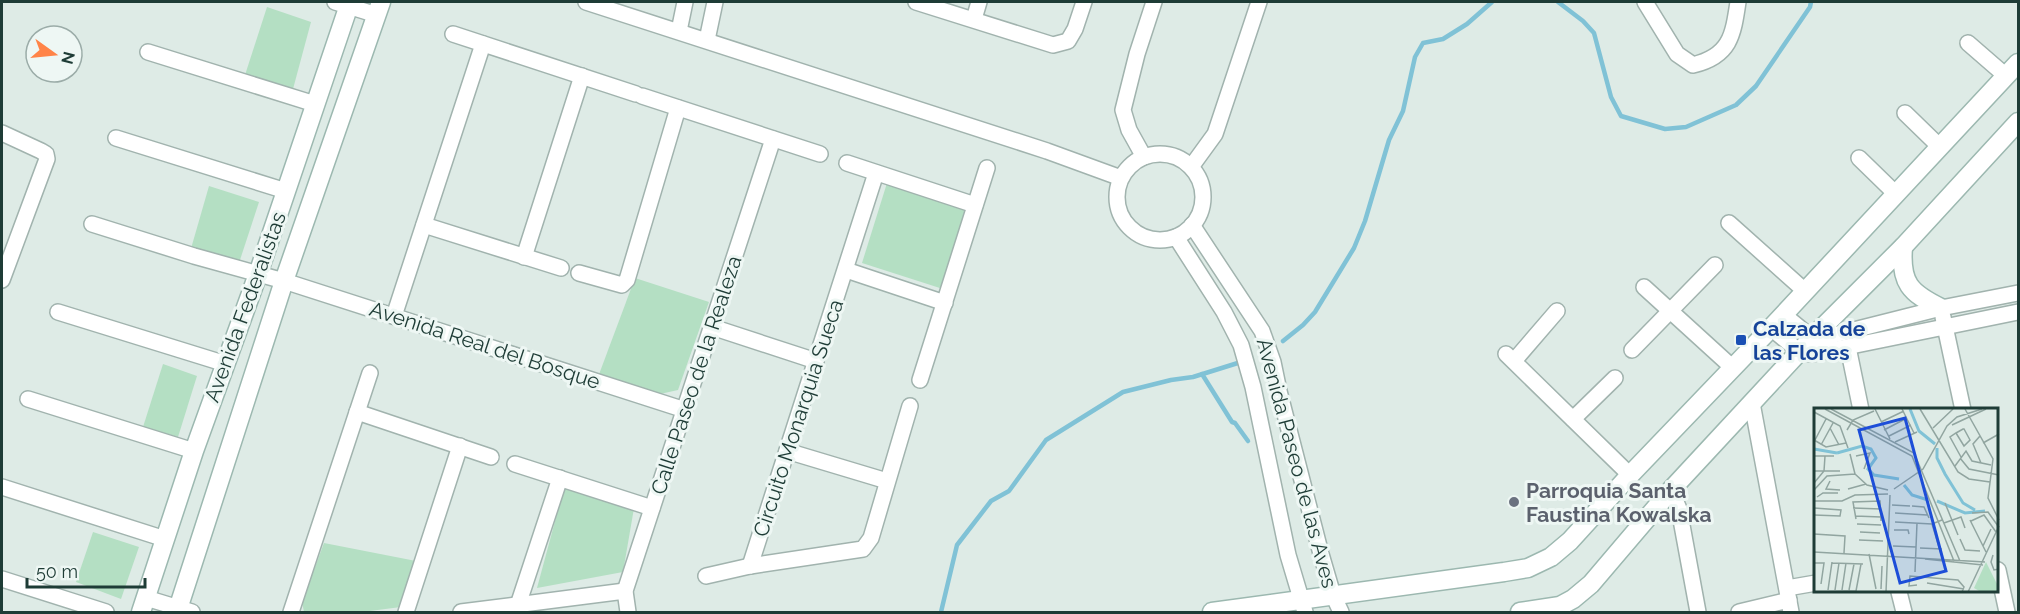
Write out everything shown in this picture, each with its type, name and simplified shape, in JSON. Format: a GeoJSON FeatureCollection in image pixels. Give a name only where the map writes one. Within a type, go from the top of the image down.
{"type":"FeatureCollection","features":[{"type":"Feature","properties":{"kind":"street"},"geometry":{"type":"LineString","coordinates":[[586,2],[1047,151],[1121,178]]}},
{"type":"Feature","properties":{"kind":"street"},"geometry":{"type":"LineString","coordinates":[[679,31],[685,2]]}},
{"type":"Feature","properties":{"kind":"street"},"geometry":{"type":"LineString","coordinates":[[707,40],[715,2]]}},
{"type":"Feature","properties":{"kind":"street"},"geometry":{"type":"LineString","coordinates":[[916,2],[1053,45],[1068,41],[1075,30],[1083,2]]}},
{"type":"Feature","properties":{"kind":"street"},"geometry":{"type":"LineString","coordinates":[[974,19],[979,2]]}},
{"type":"Feature","properties":{"kind":"street"},"geometry":{"type":"LineString","coordinates":[[1144,157],[1129,130],[1123,110],[1137,54],[1154,2]]}},
{"type":"Feature","properties":{"kind":"street"},"geometry":{"type":"LineString","coordinates":[[1191,167],[1215,134],[1259,2]]}},
{"type":"Feature","properties":{"kind":"street"},"geometry":{"type":"LineString","coordinates":[[1645,2],[1677,54],[1693,65],[1710,61],[1729,43],[1738,2]]}},
{"type":"Feature","properties":{"kind":"street"},"geometry":{"type":"LineString","coordinates":[[344,3],[379,8]]}},
{"type":"Feature","properties":{"kind":"street","name":"Avenida Federalistas"},"geometry":{"type":"LineString","coordinates":[[143,605],[194,450],[286,191],[315,104],[344,3]]}},
{"type":"Feature","properties":{"kind":"street","name":"Avenida Federalistas"},"geometry":{"type":"LineString","coordinates":[[182,611],[284,281],[379,8]]}},
{"type":"Feature","properties":{"kind":"street"},"geometry":{"type":"LineString","coordinates":[[453,34],[820,154]]}},
{"type":"Feature","properties":{"kind":"street"},"geometry":{"type":"LineString","coordinates":[[1968,43],[2006,76]]}},
{"type":"Feature","properties":{"kind":"street"},"geometry":{"type":"LineString","coordinates":[[394,316],[483,44]]}},
{"type":"Feature","properties":{"kind":"street"},"geometry":{"type":"LineString","coordinates":[[148,52],[315,104]]}},
{"type":"Feature","properties":{"kind":"street"},"geometry":{"type":"LineString","coordinates":[[1212,612],[1303,606],[1333,595],[1528,568],[1551,557],[1570,541],[2019,63]]}},
{"type":"Feature","properties":{"kind":"street"},"geometry":{"type":"LineString","coordinates":[[524,257],[582,76]]}},
{"type":"Feature","properties":{"kind":"street"},"geometry":{"type":"LineString","coordinates":[[579,273],[622,285],[627,280],[678,108]]}},
{"type":"Feature","properties":{"kind":"street"},"geometry":{"type":"LineString","coordinates":[[1905,113],[1940,147]]}},
{"type":"Feature","properties":{"kind":"street"},"geometry":{"type":"LineString","coordinates":[[1520,612],[1560,609],[1591,584],[1671,490],[1812,338],[2019,123]]}},
{"type":"Feature","properties":{"kind":"street"},"geometry":{"type":"LineString","coordinates":[[2,133],[46,154],[47,159],[6,252],[2,280]]}},
{"type":"Feature","properties":{"kind":"street"},"geometry":{"type":"LineString","coordinates":[[116,138],[286,191]]}},
{"type":"Feature","properties":{"kind":"street","name":"Calle Paseo de la Realeza"},"geometry":{"type":"LineString","coordinates":[[628,612],[625,591],[773,139]]}},
{"type":"Feature","properties":{"kind":"street"},"geometry":{"type":"LineString","coordinates":[[1154,154],[1174,156],[1191,167],[1197,176],[1202,196],[1198,216],[1192,225],[1176,237],[1155,240],[1145,238],[1128,226],[1118,208],[1117,198],[1121,178],[1134,162],[1154,154]]}},
{"type":"Feature","properties":{"kind":"street"},"geometry":{"type":"LineString","coordinates":[[1859,158],[1896,194]]}},
{"type":"Feature","properties":{"kind":"street"},"geometry":{"type":"LineString","coordinates":[[846,163],[975,205]]}},
{"type":"Feature","properties":{"kind":"street"},"geometry":{"type":"LineString","coordinates":[[920,380],[987,168]]}},
{"type":"Feature","properties":{"kind":"street","name":"Circuito Monarquia Sueca"},"geometry":{"type":"LineString","coordinates":[[750,566],[876,173]]}},
{"type":"Feature","properties":{"kind":"street"},"geometry":{"type":"LineString","coordinates":[[1729,223],[1805,291]]}},
{"type":"Feature","properties":{"kind":"street","name":"Avenida Real del Bosque"},"geometry":{"type":"LineString","coordinates":[[92,224],[284,281],[685,410]]}},
{"type":"Feature","properties":{"kind":"street"},"geometry":{"type":"LineString","coordinates":[[424,225],[561,268]]}},
{"type":"Feature","properties":{"kind":"street","name":"Avenida Paseo de las Aves"},"geometry":{"type":"LineString","coordinates":[[1192,225],[1262,331],[1273,362],[1333,595],[1341,612]]}},
{"type":"Feature","properties":{"kind":"street","name":"Avenida Paseo de las Aves"},"geometry":{"type":"LineString","coordinates":[[1176,237],[1224,312],[1241,345],[1278,499],[1287,555],[1303,606]]}},
{"type":"Feature","properties":{"kind":"street"},"geometry":{"type":"LineString","coordinates":[[1902,247],[1902,271],[1910,288],[1924,301],[1941,308]]}},
{"type":"Feature","properties":{"kind":"street"},"geometry":{"type":"LineString","coordinates":[[1632,350],[1715,265]]}},
{"type":"Feature","properties":{"kind":"street"},"geometry":{"type":"LineString","coordinates":[[846,270],[945,303]]}},
{"type":"Feature","properties":{"kind":"street"},"geometry":{"type":"LineString","coordinates":[[1644,287],[1733,368]]}},
{"type":"Feature","properties":{"kind":"street"},"geometry":{"type":"LineString","coordinates":[[1778,321],[1812,338],[1826,338],[1941,308],[2019,293]]}},
{"type":"Feature","properties":{"kind":"street"},"geometry":{"type":"LineString","coordinates":[[1941,308],[1963,408]]}},
{"type":"Feature","properties":{"kind":"street"},"geometry":{"type":"LineString","coordinates":[[1557,311],[1510,357],[1630,475]]}},
{"type":"Feature","properties":{"kind":"street"},"geometry":{"type":"LineString","coordinates":[[58,312],[226,364]]}},
{"type":"Feature","properties":{"kind":"street"},"geometry":{"type":"LineString","coordinates":[[1778,321],[1800,352],[1812,354],[2019,312]]}},
{"type":"Feature","properties":{"kind":"street"},"geometry":{"type":"LineString","coordinates":[[712,327],[816,361]]}},
{"type":"Feature","properties":{"kind":"street"},"geometry":{"type":"LineString","coordinates":[[1848,347],[1861,408]]}},
{"type":"Feature","properties":{"kind":"street"},"geometry":{"type":"LineString","coordinates":[[291,612],[370,373]]}},
{"type":"Feature","properties":{"kind":"street"},"geometry":{"type":"LineString","coordinates":[[1573,419],[1615,378]]}},
{"type":"Feature","properties":{"kind":"street"},"geometry":{"type":"LineString","coordinates":[[1254,395],[1279,391]]}},
{"type":"Feature","properties":{"kind":"street"},"geometry":{"type":"LineString","coordinates":[[28,399],[194,450]]}},
{"type":"Feature","properties":{"kind":"street"},"geometry":{"type":"LineString","coordinates":[[1752,403],[1789,600]]}},
{"type":"Feature","properties":{"kind":"street"},"geometry":{"type":"LineString","coordinates":[[706,576],[750,566],[863,549],[871,538],[910,406]]}},
{"type":"Feature","properties":{"kind":"street"},"geometry":{"type":"LineString","coordinates":[[357,412],[491,457]]}},
{"type":"Feature","properties":{"kind":"street"},"geometry":{"type":"LineString","coordinates":[[406,612],[460,446]]}},
{"type":"Feature","properties":{"kind":"street"},"geometry":{"type":"LineString","coordinates":[[787,451],[887,481]]}},
{"type":"Feature","properties":{"kind":"street"},"geometry":{"type":"LineString","coordinates":[[515,464],[652,508]]}},
{"type":"Feature","properties":{"kind":"street"},"geometry":{"type":"LineString","coordinates":[[518,605],[560,478]]}},
{"type":"Feature","properties":{"kind":"street"},"geometry":{"type":"LineString","coordinates":[[2,486],[165,539]]}},
{"type":"Feature","properties":{"kind":"street"},"geometry":{"type":"LineString","coordinates":[[1671,490],[1679,509],[1698,612]]}},
{"type":"Feature","properties":{"kind":"street"},"geometry":{"type":"LineString","coordinates":[[1999,575],[2007,612]]}},
{"type":"Feature","properties":{"kind":"street"},"geometry":{"type":"LineString","coordinates":[[2,579],[106,612]]}},
{"type":"Feature","properties":{"kind":"street"},"geometry":{"type":"LineString","coordinates":[[1739,612],[1789,600],[1814,584]]}},
{"type":"Feature","properties":{"kind":"street"},"geometry":{"type":"LineString","coordinates":[[460,612],[625,591]]}},
{"type":"Feature","properties":{"kind":"street"},"geometry":{"type":"LineString","coordinates":[[1899,593],[1904,612]]}},
{"type":"Feature","properties":{"kind":"street"},"geometry":{"type":"LineString","coordinates":[[143,605],[182,611]]}},
{"type":"Feature","properties":{"kind":"green space"},"geometry":{"type":"Polygon","coordinates":[[[267,7],[311,22],[293,89],[245,75],[267,7]]]}},
{"type":"Feature","properties":{"kind":"green space"},"geometry":{"type":"Polygon","coordinates":[[[887,183],[968,211],[943,289],[862,263],[887,183]]]}},
{"type":"Feature","properties":{"kind":"green space"},"geometry":{"type":"Polygon","coordinates":[[[209,186],[259,202],[238,266],[190,252],[209,186]]]}},
{"type":"Feature","properties":{"kind":"green space"},"geometry":{"type":"Polygon","coordinates":[[[635,278],[709,302],[678,390],[660,394],[598,377],[635,278]]]}},
{"type":"Feature","properties":{"kind":"green space"},"geometry":{"type":"Polygon","coordinates":[[[163,364],[197,376],[178,437],[143,427],[163,364]]]}},
{"type":"Feature","properties":{"kind":"green space"},"geometry":{"type":"Polygon","coordinates":[[[564,488],[634,508],[623,572],[537,588],[564,488]]]}},
{"type":"Feature","properties":{"kind":"green space"},"geometry":{"type":"Polygon","coordinates":[[[93,532],[139,547],[121,599],[76,582],[93,532]]]}},
{"type":"Feature","properties":{"kind":"green space"},"geometry":{"type":"Polygon","coordinates":[[[324,543],[416,561],[401,607],[362,612],[304,612],[302,602],[324,543]]]}},
{"type":"Feature","properties":{"kind":"waterway"},"geometry":{"type":"LineString","coordinates":[[1283,341],[1315,312],[1354,248],[1365,221],[1389,140],[1403,111],[1415,57],[1423,43],[1443,39],[1467,24],[1492,2]]}},
{"type":"Feature","properties":{"kind":"waterway"},"geometry":{"type":"LineString","coordinates":[[1558,2],[1583,21],[1594,33],[1611,97],[1621,116],[1665,129],[1686,127],[1736,105],[1756,86],[1810,7],[1811,2]]}},
{"type":"Feature","properties":{"kind":"waterway"},"geometry":{"type":"LineString","coordinates":[[941,612],[957,545],[991,501],[1009,491],[1046,440],[1123,392],[1193,377],[1241,362]]}},
{"type":"Feature","properties":{"kind":"waterway"},"geometry":{"type":"LineString","coordinates":[[1202,374],[1232,422],[1248,441]]}},
{"type":"Feature","properties":{"kind":"place","name":"Calzada de las Flores"},"geometry":{"type":"Point","coordinates":[1741,340]}},
{"type":"Feature","properties":{"kind":"place","name":"Parroquia Santa Faustina Kowalska"},"geometry":{"type":"Point","coordinates":[1514,502]}}]}
